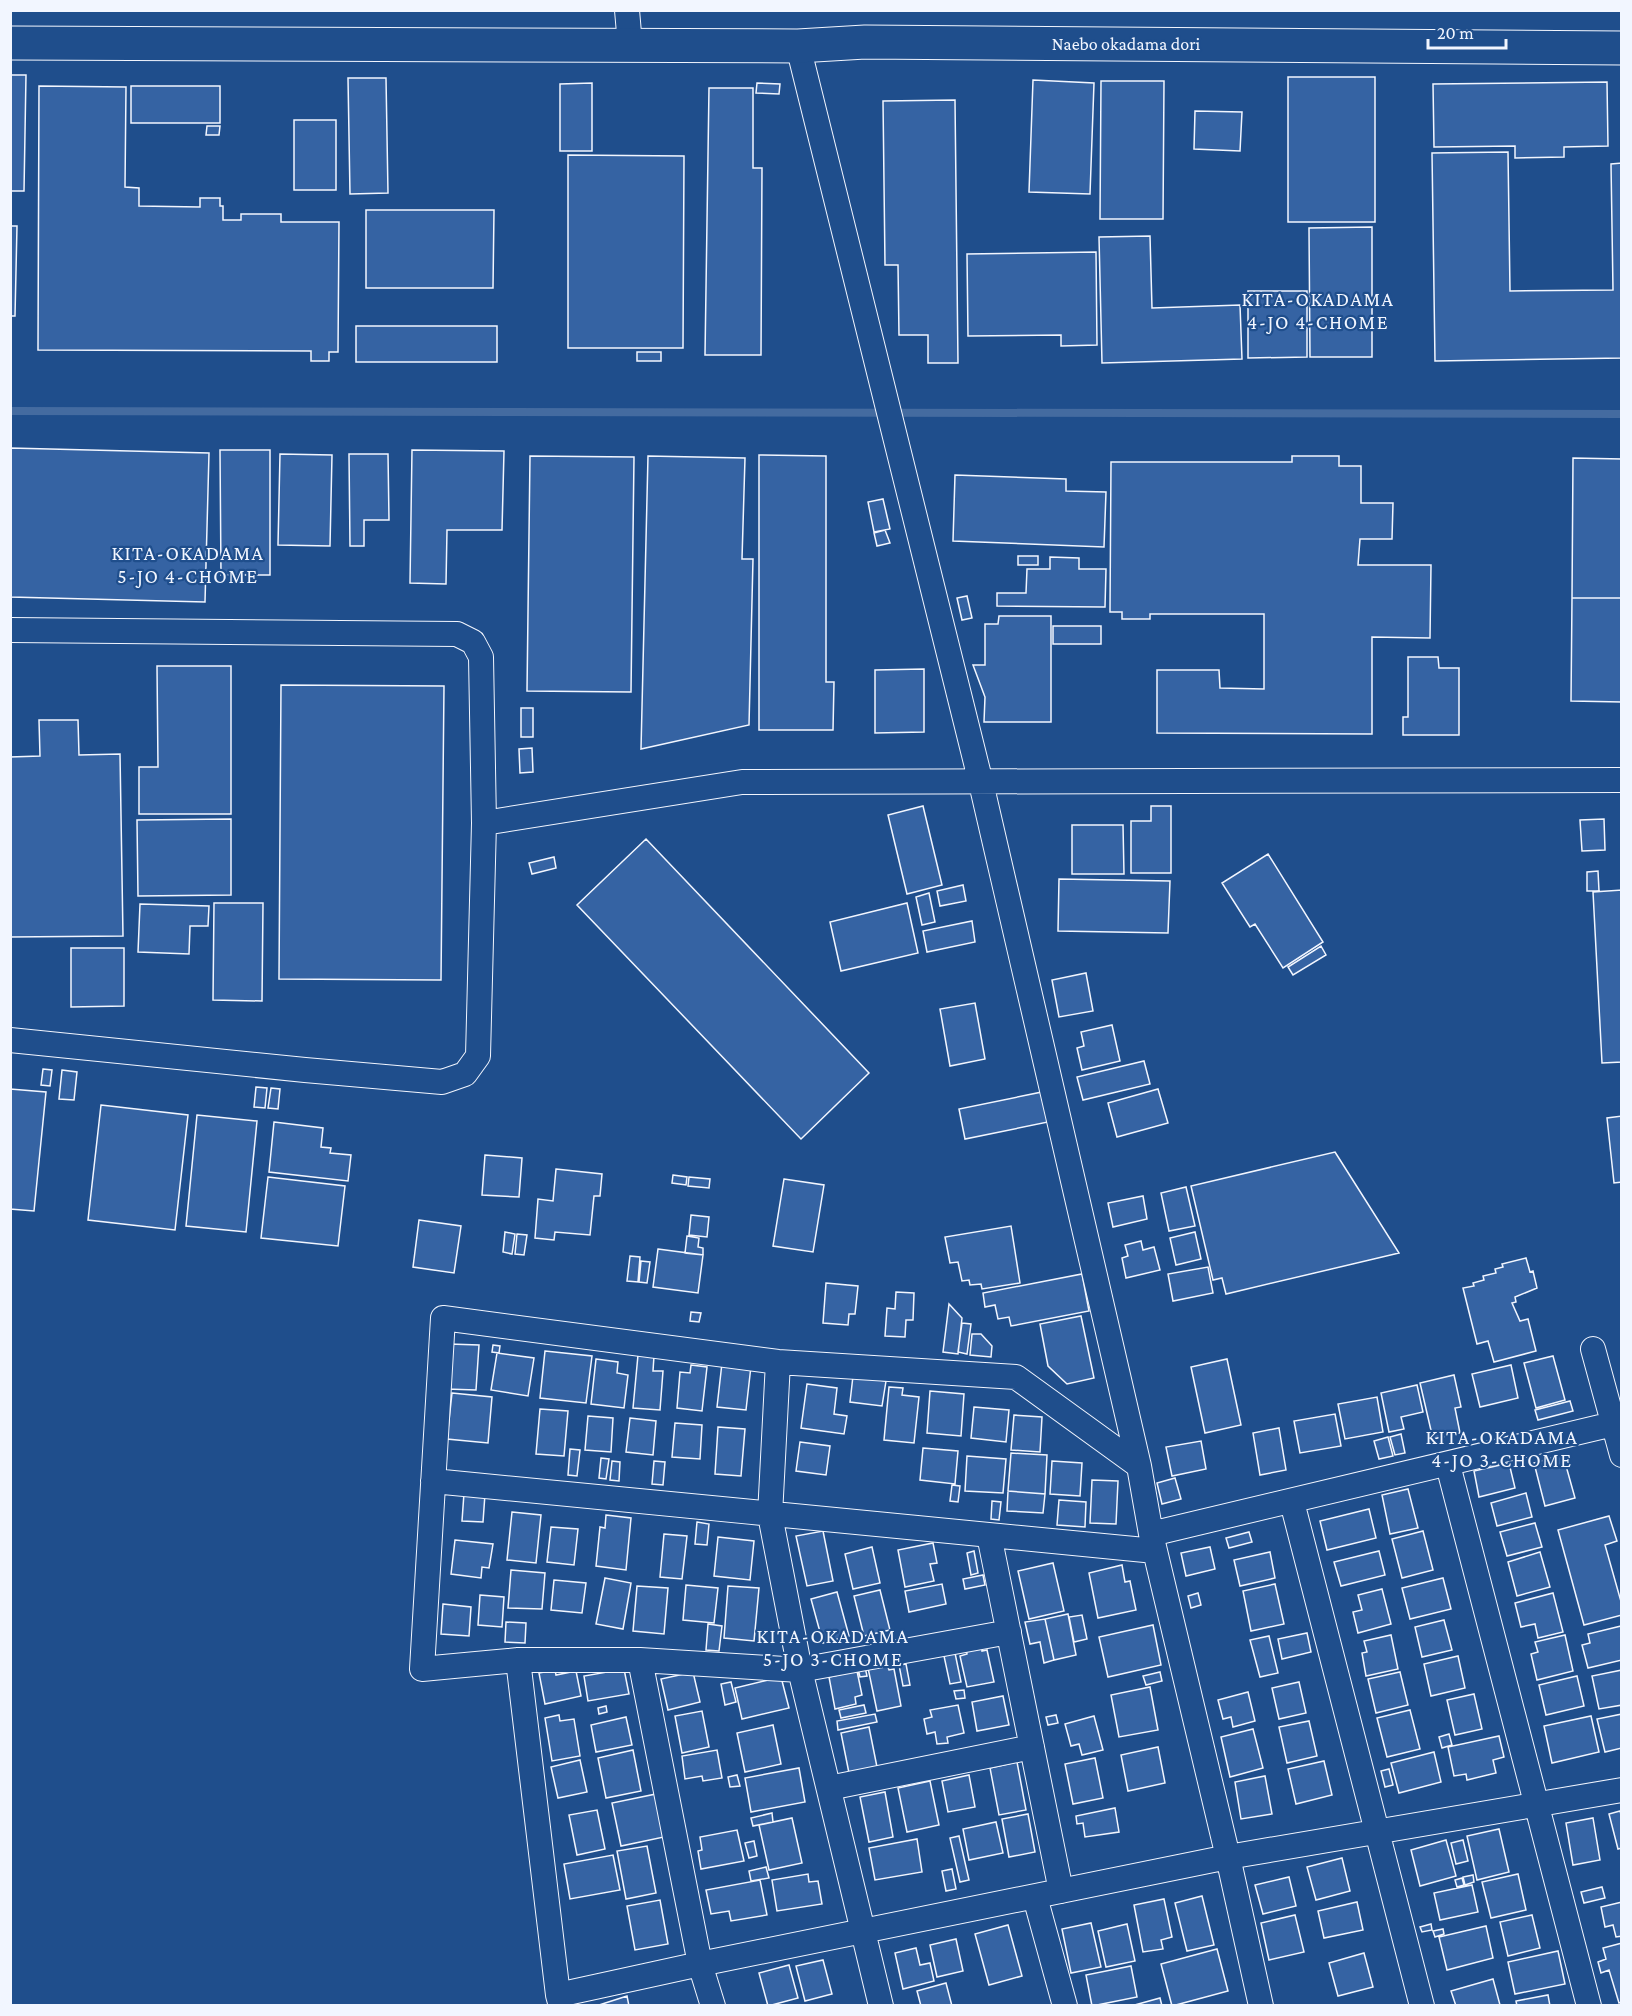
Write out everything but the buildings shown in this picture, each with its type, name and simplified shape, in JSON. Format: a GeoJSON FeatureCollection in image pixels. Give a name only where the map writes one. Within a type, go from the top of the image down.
{"type":"FeatureCollection","features":[{"type":"Feature","properties":{"kind":"street"},"geometry":{"type":"LineString","coordinates":[[627,10],[630,45]]}},
{"type":"Feature","properties":{"kind":"street","name":"Naebo okadama dori"},"geometry":{"type":"LineString","coordinates":[[10,43],[798,46],[877,42],[1622,48]]}},
{"type":"Feature","properties":{"kind":"street"},"geometry":{"type":"LineString","coordinates":[[798,46],[981,783],[1139,1466],[1153,1543],[1228,1857],[1260,2006]]}},
{"type":"Feature","properties":{"kind":"street"},"geometry":{"type":"LineString","coordinates":[[10,630],[457,634],[472,642],[481,657],[484,823],[478,1056],[465,1074],[442,1082],[10,1040]]}},
{"type":"Feature","properties":{"kind":"street"},"geometry":{"type":"LineString","coordinates":[[484,823],[742,782],[1622,780]]}},
{"type":"Feature","properties":{"kind":"street"},"geometry":{"type":"LineString","coordinates":[[1009,1632],[800,1670],[640,1660],[518,1660],[422,1669],[442,1318],[778,1362],[1016,1377],[1139,1466]]}},
{"type":"Feature","properties":{"kind":"street"},"geometry":{"type":"LineString","coordinates":[[1593,1349],[1622,1455]]}},
{"type":"Feature","properties":{"kind":"street"},"geometry":{"type":"LineString","coordinates":[[778,1362],[770,1515],[800,1670],[881,2006]]}},
{"type":"Feature","properties":{"kind":"street"},"geometry":{"type":"LineString","coordinates":[[433,1481],[989,1535],[1153,1543],[1292,1502],[1613,1424]]}},
{"type":"Feature","properties":{"kind":"street"},"geometry":{"type":"LineString","coordinates":[[1448,1465],[1589,2006]]}},
{"type":"Feature","properties":{"kind":"street"},"geometry":{"type":"LineString","coordinates":[[1292,1502],[1422,2006]]}},
{"type":"Feature","properties":{"kind":"street"},"geometry":{"type":"LineString","coordinates":[[989,1535],[1062,1892]]}},
{"type":"Feature","properties":{"kind":"street"},"geometry":{"type":"LineString","coordinates":[[518,1660],[560,2000],[700,1964],[1228,1857],[1622,1790]]}},
{"type":"Feature","properties":{"kind":"street"},"geometry":{"type":"LineString","coordinates":[[640,1660],[700,1964],[713,2006]]}},
{"type":"Feature","properties":{"kind":"street"},"geometry":{"type":"LineString","coordinates":[[829,1788],[1032,1747]]}},
{"type":"Feature","properties":{"kind":"street"},"geometry":{"type":"LineString","coordinates":[[1035,1897],[1065,2006]]}},
{"type":"Feature","properties":{"kind":"waterway"},"geometry":{"type":"LineString","coordinates":[[10,411],[1622,414]]}},
{"type":"Feature","properties":{"kind":"district","name":"KITA-OKADAMA 4-JO 4-CHOME"},"geometry":{"type":"Point","coordinates":[1318,310]}},
{"type":"Feature","properties":{"kind":"district","name":"KITA-OKADAMA 5-JO 4-CHOME"},"geometry":{"type":"Point","coordinates":[188,564]}},
{"type":"Feature","properties":{"kind":"district","name":"KITA-OKADAMA 4-JO 3-CHOME"},"geometry":{"type":"Point","coordinates":[1502,1448]}},
{"type":"Feature","properties":{"kind":"district","name":"KITA-OKADAMA 5-JO 3-CHOME"},"geometry":{"type":"Point","coordinates":[833,1648]}}]}
